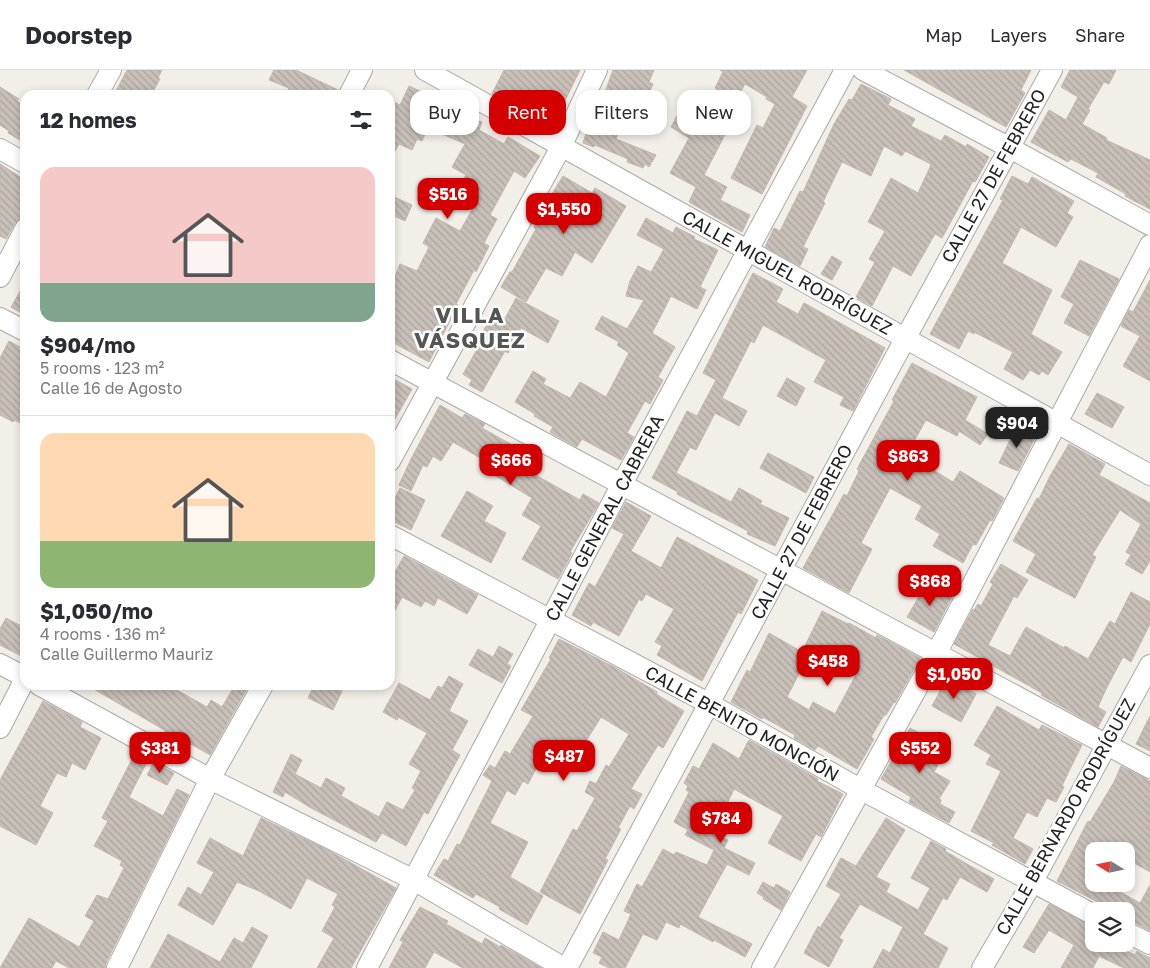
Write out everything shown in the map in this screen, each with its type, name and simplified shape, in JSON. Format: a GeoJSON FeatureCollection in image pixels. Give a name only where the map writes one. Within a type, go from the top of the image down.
{"type":"FeatureCollection","features":[{"type":"Feature","properties":{"kind":"street"},"geometry":{"type":"LineString","coordinates":[[100,90],[111,70]]}},
{"type":"Feature","properties":{"kind":"street"},"geometry":{"type":"LineString","coordinates":[[352,90],[362,70]]}},
{"type":"Feature","properties":{"kind":"street","name":"CALLE MIGUEL RODRÍGUEZ"},"geometry":{"type":"LineString","coordinates":[[425,70],[1150,475]]}},
{"type":"Feature","properties":{"kind":"street"},"geometry":{"type":"LineString","coordinates":[[395,452],[561,147],[597,70]]}},
{"type":"Feature","properties":{"kind":"street","name":"CALLE GENERAL CABRERA"},"geometry":{"type":"LineString","coordinates":[[367,968],[622,484],[845,70]]}},
{"type":"Feature","properties":{"kind":"street"},"geometry":{"type":"LineString","coordinates":[[864,70],[1150,225]]}},
{"type":"Feature","properties":{"kind":"street","name":"CALLE 27 DE FEBRERO"},"geometry":{"type":"LineString","coordinates":[[565,968],[1052,70]]}},
{"type":"Feature","properties":{"kind":"street"},"geometry":{"type":"LineString","coordinates":[[0,149],[20,160]]}},
{"type":"Feature","properties":{"kind":"street"},"geometry":{"type":"LineString","coordinates":[[0,277],[20,239]]}},
{"type":"Feature","properties":{"kind":"street"},"geometry":{"type":"LineString","coordinates":[[762,968],[936,654],[1150,245]]}},
{"type":"Feature","properties":{"kind":"street"},"geometry":{"type":"LineString","coordinates":[[0,318],[20,328]]}},
{"type":"Feature","properties":{"kind":"street"},"geometry":{"type":"LineString","coordinates":[[395,363],[1150,768]]}},
{"type":"Feature","properties":{"kind":"street","name":"CALLE BENITO MONCIÓN"},"geometry":{"type":"LineString","coordinates":[[395,537],[550,621],[708,703],[860,789],[1085,910]]}},
{"type":"Feature","properties":{"kind":"street"},"geometry":{"type":"LineString","coordinates":[[0,664],[20,675]]}},
{"type":"Feature","properties":{"kind":"street","name":"CALLE BERNARDO RODRÍGUEZ"},"geometry":{"type":"LineString","coordinates":[[982,968],[1032,883],[1150,665]]}},
{"type":"Feature","properties":{"kind":"street"},"geometry":{"type":"LineString","coordinates":[[0,728],[20,688]]}},
{"type":"Feature","properties":{"kind":"street"},"geometry":{"type":"LineString","coordinates":[[48,690],[210,779],[414,880],[565,968]]}},
{"type":"Feature","properties":{"kind":"street"},"geometry":{"type":"LineString","coordinates":[[116,968],[210,779],[260,690]]}},
{"type":"Feature","properties":{"kind":"street"},"geometry":{"type":"LineString","coordinates":[[1135,936],[1150,944]]}},
{"type":"Feature","properties":{"kind":"building"},"geometry":{"type":"Polygon","coordinates":[[[127,70],[162,70],[158,78],[160,79],[154,90],[117,90],[127,70]]]}},
{"type":"Feature","properties":{"kind":"building"},"geometry":{"type":"Polygon","coordinates":[[[274,70],[296,70],[338,90],[288,90],[289,88],[269,80],[274,70]]]}},
{"type":"Feature","properties":{"kind":"building"},"geometry":{"type":"Polygon","coordinates":[[[504,70],[580,70],[566,99],[566,90],[494,90],[504,70]]]}},
{"type":"Feature","properties":{"kind":"building"},"geometry":{"type":"Polygon","coordinates":[[[613,70],[654,70],[649,82],[653,84],[650,90],[606,90],[613,70]]]}},
{"type":"Feature","properties":{"kind":"building"},"geometry":{"type":"Polygon","coordinates":[[[720,70],[807,70],[792,97],[807,106],[762,194],[731,178],[757,125],[763,128],[775,104],[745,84],[742,90],[718,90],[715,88],[723,72],[720,70]]]}},
{"type":"Feature","properties":{"kind":"building"},"geometry":{"type":"Polygon","coordinates":[[[904,70],[1031,70],[1021,90],[1025,93],[1006,127],[904,70]]]}},
{"type":"Feature","properties":{"kind":"building"},"geometry":{"type":"Polygon","coordinates":[[[1070,70],[1116,70],[1109,84],[1104,82],[1088,109],[1090,110],[1082,124],[1107,138],[1106,140],[1150,160],[1150,209],[1125,196],[1126,194],[1096,177],[1098,173],[1071,159],[1068,162],[1031,142],[1049,110],[1066,120],[1078,97],[1061,87],[1070,70]]]}},
{"type":"Feature","properties":{"kind":"building"},"geometry":{"type":"Polygon","coordinates":[[[861,84],[891,99],[888,105],[915,119],[911,126],[941,141],[945,135],[966,147],[967,144],[989,157],[975,182],[973,181],[942,238],[935,234],[911,276],[893,266],[872,306],[856,297],[875,262],[869,259],[885,231],[868,222],[891,178],[918,193],[931,165],[929,163],[905,151],[902,156],[884,146],[871,176],[842,162],[823,202],[825,203],[803,247],[808,249],[800,266],[765,247],[774,228],[780,231],[800,191],[803,192],[834,124],[849,99],[852,100],[861,84]]]}},
{"type":"Feature","properties":{"kind":"building"},"geometry":{"type":"Polygon","coordinates":[[[409,86],[418,90],[410,90],[410,135],[425,135],[422,141],[417,139],[412,150],[399,144],[395,151],[395,102],[400,105],[409,86]]]}},
{"type":"Feature","properties":{"kind":"building"},"geometry":{"type":"Polygon","coordinates":[[[0,87],[19,99],[17,101],[20,103],[20,140],[8,133],[9,131],[0,125],[0,87]]]}},
{"type":"Feature","properties":{"kind":"building"},"geometry":{"type":"Polygon","coordinates":[[[677,116],[677,131],[671,127],[677,116]]]}},
{"type":"Feature","properties":{"kind":"building"},"geometry":{"type":"Polygon","coordinates":[[[479,130],[504,144],[508,137],[540,156],[525,178],[514,171],[490,215],[497,219],[484,243],[489,246],[476,272],[474,270],[456,304],[458,305],[429,362],[395,344],[395,276],[400,264],[417,271],[429,247],[423,243],[436,218],[460,231],[477,201],[457,190],[466,175],[452,167],[465,144],[444,135],[479,135],[479,130]]]}},
{"type":"Feature","properties":{"kind":"building"},"geometry":{"type":"Polygon","coordinates":[[[586,135],[618,135],[616,139],[656,155],[649,167],[645,164],[643,168],[627,162],[628,159],[595,145],[594,147],[583,143],[586,135]]]}},
{"type":"Feature","properties":{"kind":"building"},"geometry":{"type":"Polygon","coordinates":[[[684,135],[725,135],[704,175],[727,187],[720,200],[750,215],[742,232],[689,202],[696,187],[670,173],[689,138],[684,135]]]}},
{"type":"Feature","properties":{"kind":"building"},"geometry":{"type":"Polygon","coordinates":[[[0,164],[20,177],[20,219],[15,223],[6,239],[0,236],[0,164]]]}},
{"type":"Feature","properties":{"kind":"building"},"geometry":{"type":"Polygon","coordinates":[[[563,176],[592,193],[595,188],[626,206],[592,263],[575,252],[562,276],[546,268],[526,302],[501,287],[510,272],[512,272],[536,229],[534,228],[550,197],[563,176]]]}},
{"type":"Feature","properties":{"kind":"building"},"geometry":{"type":"Polygon","coordinates":[[[1012,176],[1028,184],[1032,177],[1074,201],[1067,213],[1073,217],[1056,247],[1021,227],[1002,263],[1052,290],[1031,334],[1062,352],[1048,375],[1042,371],[1039,375],[1030,370],[1023,380],[1004,369],[1013,352],[974,332],[974,334],[968,331],[959,349],[930,334],[1003,200],[1000,199],[1012,176]]]}},
{"type":"Feature","properties":{"kind":"building"},"geometry":{"type":"Polygon","coordinates":[[[395,197],[412,205],[405,221],[395,216],[395,197]]]}},
{"type":"Feature","properties":{"kind":"building"},"geometry":{"type":"Polygon","coordinates":[[[646,218],[673,233],[676,227],[695,237],[694,239],[718,250],[700,287],[706,290],[697,309],[671,296],[652,333],[675,347],[658,377],[663,380],[650,404],[645,401],[627,433],[634,437],[621,460],[582,439],[577,447],[550,432],[553,427],[515,402],[533,371],[546,379],[543,384],[570,398],[580,382],[606,397],[629,353],[617,345],[619,342],[595,329],[602,316],[627,329],[644,300],[626,296],[630,281],[638,266],[651,272],[664,249],[637,235],[646,218]]]}},
{"type":"Feature","properties":{"kind":"building"},"geometry":{"type":"Polygon","coordinates":[[[832,256],[842,262],[832,280],[821,274],[832,256]]]}},
{"type":"Feature","properties":{"kind":"building"},"geometry":{"type":"Polygon","coordinates":[[[1080,260],[1119,279],[1089,336],[1064,323],[1074,304],[1061,297],[1080,260]]]}},
{"type":"Feature","properties":{"kind":"building"},"geometry":{"type":"Polygon","coordinates":[[[753,273],[783,289],[776,302],[798,314],[804,303],[885,348],[853,411],[840,405],[844,397],[814,382],[826,360],[763,325],[754,343],[751,341],[722,398],[747,411],[739,426],[715,413],[696,450],[690,447],[676,473],[731,502],[739,488],[762,501],[760,504],[789,518],[775,546],[747,534],[748,531],[677,494],[678,492],[652,478],[687,411],[697,416],[716,380],[703,373],[753,273]]]}},
{"type":"Feature","properties":{"kind":"building"},"geometry":{"type":"Polygon","coordinates":[[[1150,280],[1150,381],[1123,366],[1140,336],[1121,326],[1129,310],[1133,312],[1150,280]]]}},
{"type":"Feature","properties":{"kind":"building"},"geometry":{"type":"Polygon","coordinates":[[[20,292],[20,312],[11,307],[20,292]]]}},
{"type":"Feature","properties":{"kind":"building"},"geometry":{"type":"Polygon","coordinates":[[[516,298],[559,321],[548,343],[521,328],[508,353],[505,351],[482,392],[469,385],[472,380],[463,374],[483,339],[480,337],[491,317],[502,324],[516,298]]]}},
{"type":"Feature","properties":{"kind":"building"},"geometry":{"type":"Polygon","coordinates":[[[9,341],[20,347],[20,423],[14,420],[13,422],[0,415],[0,358],[9,341]]]}},
{"type":"Feature","properties":{"kind":"building"},"geometry":{"type":"Polygon","coordinates":[[[912,363],[977,397],[965,420],[988,434],[980,445],[959,431],[957,436],[926,420],[909,450],[928,461],[925,465],[953,482],[960,471],[1004,498],[992,521],[990,520],[976,545],[973,544],[963,563],[933,546],[940,534],[915,519],[922,506],[890,488],[861,543],[872,549],[849,593],[803,568],[844,494],[847,496],[859,471],[857,469],[894,401],[892,400],[912,363]]]}},
{"type":"Feature","properties":{"kind":"building"},"geometry":{"type":"Polygon","coordinates":[[[787,378],[805,388],[796,406],[777,396],[787,378]]]}},
{"type":"Feature","properties":{"kind":"building"},"geometry":{"type":"Polygon","coordinates":[[[395,380],[412,389],[395,419],[395,380]]]}},
{"type":"Feature","properties":{"kind":"building"},"geometry":{"type":"Polygon","coordinates":[[[1097,393],[1124,407],[1112,428],[1085,414],[1097,393]]]}},
{"type":"Feature","properties":{"kind":"building"},"geometry":{"type":"Polygon","coordinates":[[[440,405],[462,418],[465,414],[485,424],[482,428],[539,460],[532,473],[580,500],[583,494],[599,503],[570,552],[572,553],[558,579],[522,559],[541,526],[522,515],[532,498],[483,468],[487,462],[453,442],[441,461],[433,456],[427,467],[423,465],[411,491],[399,485],[440,405]]]}},
{"type":"Feature","properties":{"kind":"building"},"geometry":{"type":"Polygon","coordinates":[[[1016,427],[1036,436],[1018,471],[999,463],[1016,427]]]}},
{"type":"Feature","properties":{"kind":"building"},"geometry":{"type":"Polygon","coordinates":[[[1069,444],[1105,464],[1099,475],[1150,503],[1150,561],[1142,574],[1125,564],[1131,555],[1126,552],[1141,524],[1120,510],[1092,555],[1096,557],[1075,598],[1026,572],[1036,554],[1013,541],[1037,498],[1039,499],[1069,444]]]}},
{"type":"Feature","properties":{"kind":"building"},"geometry":{"type":"Polygon","coordinates":[[[768,453],[814,477],[806,493],[760,468],[768,453]]]}},
{"type":"Feature","properties":{"kind":"building"},"geometry":{"type":"Polygon","coordinates":[[[400,488],[425,500],[411,530],[395,522],[395,498],[400,488]]]}},
{"type":"Feature","properties":{"kind":"building"},"geometry":{"type":"Polygon","coordinates":[[[467,491],[493,506],[484,521],[506,533],[491,563],[441,536],[467,491]]]}},
{"type":"Feature","properties":{"kind":"building"},"geometry":{"type":"Polygon","coordinates":[[[626,502],[651,516],[631,551],[661,568],[677,537],[758,580],[741,614],[738,612],[702,681],[657,655],[662,646],[655,642],[674,609],[646,594],[642,601],[639,599],[619,636],[593,622],[591,626],[572,615],[589,583],[595,587],[624,534],[612,528],[626,502]]]}},
{"type":"Feature","properties":{"kind":"building"},"geometry":{"type":"Polygon","coordinates":[[[404,556],[478,595],[467,614],[438,598],[434,606],[425,601],[421,607],[402,597],[395,610],[395,572],[404,556]]]}},
{"type":"Feature","properties":{"kind":"building"},"geometry":{"type":"Polygon","coordinates":[[[1001,564],[1028,580],[1017,598],[1014,596],[988,645],[1010,656],[1026,627],[1088,659],[1110,621],[1115,624],[1131,592],[1150,602],[1150,624],[1131,662],[1123,657],[1107,687],[1098,707],[1106,712],[1098,727],[954,644],[973,609],[978,604],[981,606],[993,584],[990,582],[1001,564]]]}},
{"type":"Feature","properties":{"kind":"building"},"geometry":{"type":"Polygon","coordinates":[[[927,583],[952,597],[934,632],[907,617],[927,583]]]}},
{"type":"Feature","properties":{"kind":"building"},"geometry":{"type":"Polygon","coordinates":[[[822,611],[876,638],[877,635],[920,658],[895,703],[884,715],[871,737],[874,739],[857,769],[818,746],[815,750],[794,738],[795,735],[731,702],[747,670],[750,672],[769,633],[802,652],[822,611]],[[833,659],[826,672],[806,660],[787,697],[809,710],[813,702],[835,714],[857,673],[833,659]]]}},
{"type":"Feature","properties":{"kind":"building"},"geometry":{"type":"Polygon","coordinates":[[[6,618],[20,625],[20,655],[0,645],[0,629],[6,618]]]}},
{"type":"Feature","properties":{"kind":"building"},"geometry":{"type":"Polygon","coordinates":[[[559,639],[616,668],[657,692],[656,694],[684,711],[663,748],[658,745],[631,789],[642,794],[634,809],[630,806],[618,828],[621,829],[605,859],[608,860],[580,914],[540,892],[573,829],[577,831],[595,798],[585,792],[590,781],[596,784],[606,765],[609,767],[629,734],[601,717],[575,759],[554,747],[541,767],[538,765],[528,784],[523,781],[515,795],[507,790],[490,823],[528,842],[510,877],[543,896],[527,925],[476,894],[473,898],[434,875],[444,859],[448,861],[457,844],[460,845],[492,781],[483,775],[490,765],[495,768],[505,751],[510,754],[533,716],[521,710],[551,659],[549,658],[559,639]]]}},
{"type":"Feature","properties":{"kind":"building"},"geometry":{"type":"Polygon","coordinates":[[[499,646],[513,654],[507,664],[511,666],[502,683],[469,665],[478,649],[493,657],[499,646]]]}},
{"type":"Feature","properties":{"kind":"building"},"geometry":{"type":"Polygon","coordinates":[[[449,676],[463,684],[449,711],[468,721],[452,750],[460,755],[428,814],[424,812],[406,846],[382,833],[376,842],[311,808],[285,792],[283,797],[273,792],[291,754],[302,760],[295,774],[321,788],[326,778],[345,788],[341,796],[379,817],[387,802],[403,810],[415,790],[412,788],[421,771],[409,764],[427,733],[398,717],[397,720],[383,712],[399,683],[430,700],[438,686],[442,688],[449,676]]]}},
{"type":"Feature","properties":{"kind":"building"},"geometry":{"type":"Polygon","coordinates":[[[947,678],[976,694],[961,722],[932,706],[947,678]]]}},
{"type":"Feature","properties":{"kind":"building"},"geometry":{"type":"Polygon","coordinates":[[[96,690],[177,690],[207,707],[211,700],[222,707],[232,690],[246,690],[210,755],[184,740],[183,743],[165,733],[166,731],[96,690]]]}},
{"type":"Feature","properties":{"kind":"building"},"geometry":{"type":"Polygon","coordinates":[[[312,690],[342,691],[333,710],[308,698],[312,690]]]}},
{"type":"Feature","properties":{"kind":"building"},"geometry":{"type":"Polygon","coordinates":[[[43,701],[82,722],[80,727],[101,738],[85,770],[72,763],[66,777],[57,773],[40,806],[53,813],[36,845],[0,826],[0,780],[43,701]]]}},
{"type":"Feature","properties":{"kind":"building"},"geometry":{"type":"Polygon","coordinates":[[[997,706],[1039,730],[1042,725],[1082,745],[1056,802],[1047,798],[1037,817],[1027,812],[1013,838],[1033,849],[1025,864],[992,845],[994,843],[971,831],[1001,771],[986,764],[991,755],[974,745],[997,706]]]}},
{"type":"Feature","properties":{"kind":"building"},"geometry":{"type":"Polygon","coordinates":[[[1150,716],[1150,751],[1136,744],[1150,716]]]}},
{"type":"Feature","properties":{"kind":"building"},"geometry":{"type":"Polygon","coordinates":[[[910,728],[947,748],[934,772],[950,781],[939,799],[941,800],[940,804],[955,812],[949,823],[909,802],[911,797],[881,779],[910,728]]]}},
{"type":"Feature","properties":{"kind":"building"},"geometry":{"type":"Polygon","coordinates":[[[749,740],[818,779],[817,781],[843,794],[821,837],[816,834],[801,861],[768,843],[783,816],[734,789],[719,820],[725,824],[719,836],[728,840],[724,848],[755,863],[749,875],[727,864],[698,917],[752,944],[745,957],[680,924],[679,928],[666,922],[657,940],[643,934],[625,968],[609,968],[599,963],[602,957],[593,953],[603,932],[619,940],[631,914],[624,911],[637,884],[642,887],[663,849],[674,855],[676,852],[707,865],[714,850],[685,835],[688,830],[674,822],[689,792],[686,790],[688,786],[684,783],[693,766],[699,769],[713,743],[739,759],[749,740]]]}},
{"type":"Feature","properties":{"kind":"building"},"geometry":{"type":"Polygon","coordinates":[[[134,755],[147,762],[129,797],[163,816],[177,789],[189,795],[105,968],[69,968],[56,961],[52,968],[0,968],[29,918],[79,947],[94,921],[85,916],[97,895],[108,899],[124,868],[120,865],[122,861],[94,846],[108,821],[102,818],[134,755]]]}},
{"type":"Feature","properties":{"kind":"building"},"geometry":{"type":"Polygon","coordinates":[[[154,762],[174,773],[167,785],[147,775],[154,762]]]}},
{"type":"Feature","properties":{"kind":"building"},"geometry":{"type":"Polygon","coordinates":[[[1121,766],[1150,781],[1150,872],[1135,864],[1135,842],[1085,842],[1085,892],[1120,892],[1140,903],[1150,885],[1150,931],[1135,923],[1135,902],[1098,902],[1057,881],[1088,821],[1090,822],[1114,782],[1121,766]]]}},
{"type":"Feature","properties":{"kind":"building"},"geometry":{"type":"Polygon","coordinates":[[[261,818],[326,849],[396,888],[351,968],[317,968],[334,938],[322,931],[335,907],[332,905],[338,894],[307,878],[291,909],[259,891],[237,882],[213,925],[178,905],[188,887],[201,895],[214,872],[197,863],[210,838],[243,856],[261,818]]]}},
{"type":"Feature","properties":{"kind":"building"},"geometry":{"type":"Polygon","coordinates":[[[886,818],[905,830],[876,877],[890,884],[886,892],[918,910],[930,888],[911,878],[931,841],[994,879],[987,892],[960,877],[947,900],[943,898],[923,934],[948,948],[938,968],[873,968],[883,949],[890,953],[903,927],[860,904],[839,938],[843,940],[829,967],[804,953],[818,926],[820,928],[841,894],[826,886],[841,858],[856,866],[886,818]]]}},
{"type":"Feature","properties":{"kind":"building"},"geometry":{"type":"Polygon","coordinates":[[[763,882],[774,888],[776,884],[790,892],[781,910],[757,893],[763,882]]]}},
{"type":"Feature","properties":{"kind":"building"},"geometry":{"type":"Polygon","coordinates":[[[1049,904],[1085,922],[1085,952],[1128,952],[1135,955],[1137,951],[1150,958],[1150,968],[1124,968],[1099,956],[1093,968],[1061,968],[1074,945],[1049,930],[1034,953],[1023,947],[1049,904]]]}},
{"type":"Feature","properties":{"kind":"building"},"geometry":{"type":"Polygon","coordinates":[[[420,907],[448,921],[446,924],[482,944],[485,938],[541,968],[463,968],[434,952],[425,968],[389,968],[403,942],[400,940],[420,907]]]}},
{"type":"Feature","properties":{"kind":"building"},"geometry":{"type":"Polygon","coordinates":[[[252,927],[268,936],[251,968],[150,968],[168,934],[220,962],[234,938],[243,943],[252,927]]]}},
{"type":"Feature","properties":{"kind":"district","name":"VILLA VÁSQUEZ"},"geometry":{"type":"Point","coordinates":[470,328]}}]}
